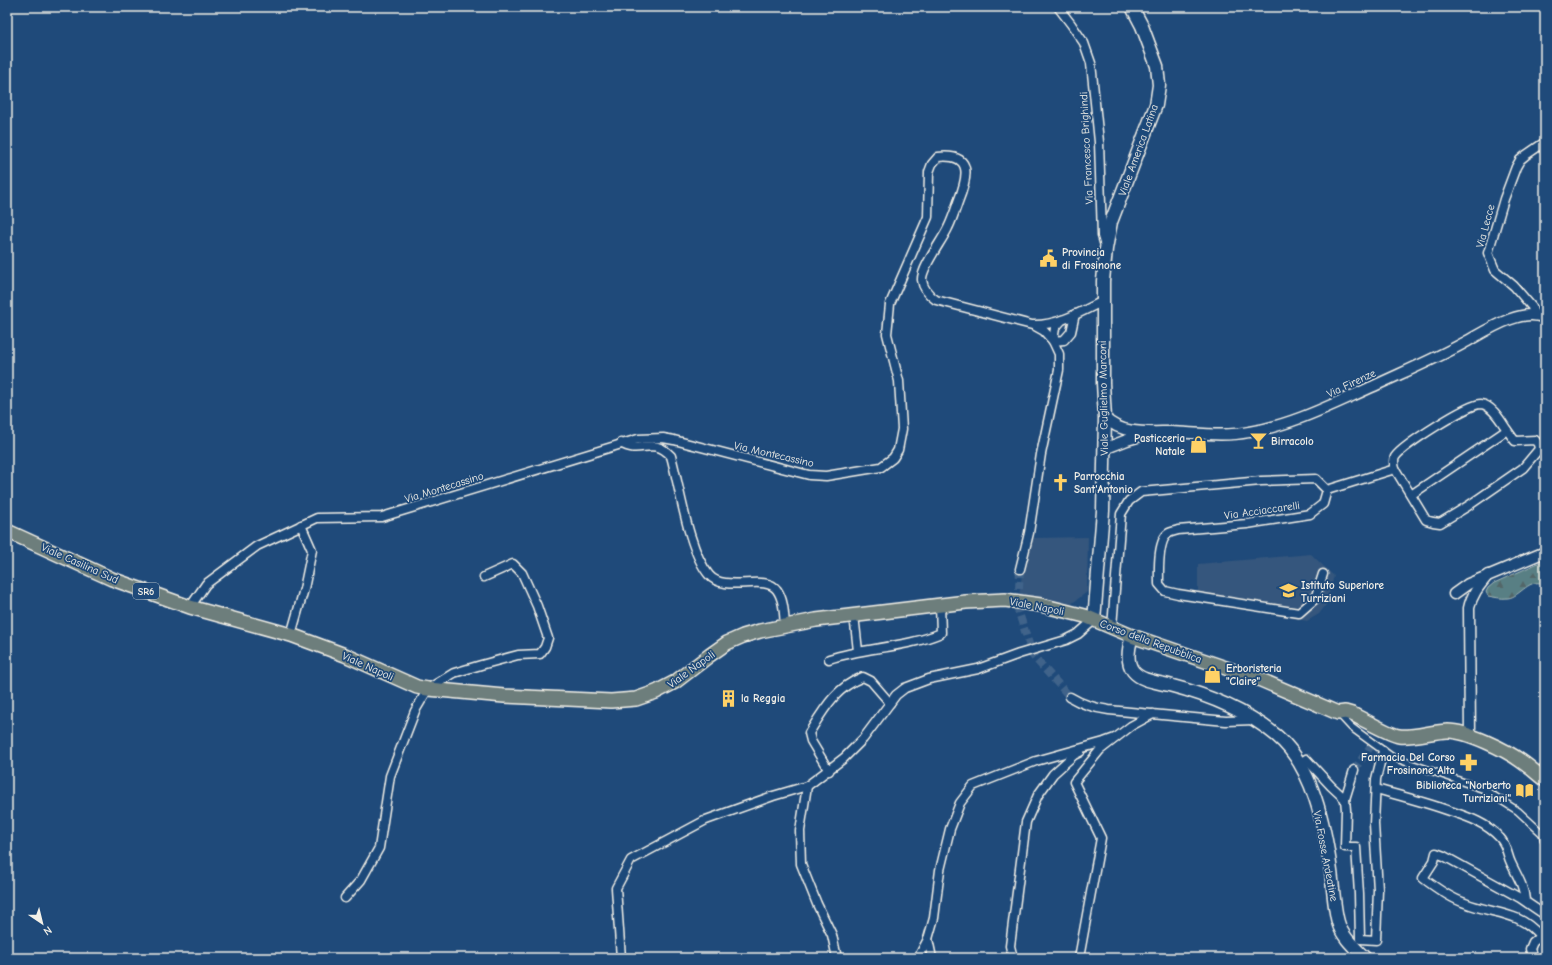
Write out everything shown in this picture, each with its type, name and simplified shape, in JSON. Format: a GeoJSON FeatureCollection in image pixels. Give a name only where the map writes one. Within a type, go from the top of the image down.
{"type":"FeatureCollection","features":[{"type":"Feature","properties":{"kind":"main road","name":"Viale America Latina"},"geometry":{"type":"LineString","coordinates":[[1106,249],[1111,222],[1156,105],[1159,85],[1157,66],[1142,26],[1132,7]]}},
{"type":"Feature","properties":{"kind":"main road","name":"Viale Guglielmo Marconi"},"geometry":{"type":"LineString","coordinates":[[1094,620],[1103,511],[1105,418],[1103,382],[1103,281],[1106,249]]}},
{"type":"Feature","properties":{"kind":"main road","name":"Viale Casilina Sud"},"geometry":{"type":"LineString","coordinates":[[7,530],[112,579],[190,607],[291,635]]}},
{"type":"Feature","properties":{"kind":"main road","name":"Viale Napoli"},"geometry":{"type":"LineString","coordinates":[[291,635],[345,655],[417,687],[428,690],[504,696],[611,701],[636,699],[656,692],[675,682],[727,643],[743,636],[816,620],[940,605],[1004,600],[1022,601],[1041,605],[1094,620]]}},
{"type":"Feature","properties":{"kind":"main road","name":"Corso della Repubblica"},"geometry":{"type":"LineString","coordinates":[[1094,620],[1132,636],[1261,680],[1338,713]]}},
{"type":"Feature","properties":{"kind":"main road","name":"Via Fosse Ardeatine"},"geometry":{"type":"LineString","coordinates":[[1132,636],[1129,649],[1130,664],[1132,670],[1138,676],[1211,697],[1233,707],[1278,736],[1293,752],[1308,778],[1320,816],[1330,865],[1338,923],[1348,941],[1365,958]]}},
{"type":"Feature","properties":{"kind":"main road"},"geometry":{"type":"LineString","coordinates":[[1338,713],[1345,712],[1352,714],[1399,736],[1412,736],[1437,731],[1451,731],[1470,736],[1520,760],[1545,780]]}},
{"type":"Feature","properties":{"kind":"street","name":"Via Francesco Brighindi"},"geometry":{"type":"LineString","coordinates":[[1058,7],[1084,43],[1091,63],[1099,142],[1102,236],[1106,249]]}},
{"type":"Feature","properties":{"kind":"street","name":"Via Lecce"},"geometry":{"type":"LineString","coordinates":[[1534,315],[1532,307],[1514,286],[1495,270],[1488,253],[1513,173],[1520,160],[1545,142]]}},
{"type":"Feature","properties":{"kind":"street","name":"Via Montecassino"},"geometry":{"type":"LineString","coordinates":[[190,607],[206,584],[257,546],[317,518],[382,517],[638,439],[663,438],[809,475],[826,476],[844,474],[881,467],[888,463],[898,450],[902,429],[899,381],[887,334],[890,304],[928,217],[929,172],[932,164],[938,157],[948,156],[958,158],[964,165],[967,174],[948,229],[923,272],[922,281],[929,295],[936,300],[1032,325],[1043,325],[1062,320],[1103,301]]}},
{"type":"Feature","properties":{"kind":"street"},"geometry":{"type":"LineString","coordinates":[[1053,341],[1064,340],[1071,332],[1075,314]]}},
{"type":"Feature","properties":{"kind":"street","name":"Via Firenze"},"geometry":{"type":"LineString","coordinates":[[1105,418],[1112,425],[1134,431],[1228,435],[1249,432],[1290,422],[1321,410],[1445,354],[1499,324],[1515,318],[1534,315],[1545,318]]}},
{"type":"Feature","properties":{"kind":"street"},"geometry":{"type":"LineString","coordinates":[[1053,341],[1055,328],[1062,320]]}},
{"type":"Feature","properties":{"kind":"street"},"geometry":{"type":"LineString","coordinates":[[1020,570],[1029,534],[1041,454],[1059,370],[1059,354],[1053,341],[1044,331],[1032,325]]}},
{"type":"Feature","properties":{"kind":"street"},"geometry":{"type":"LineString","coordinates":[[1481,404],[1492,410],[1506,430],[1515,441],[1535,440],[1539,449],[1523,468],[1468,506],[1440,522],[1426,520],[1396,469],[1394,458],[1424,434],[1465,408],[1481,404]]}},
{"type":"Feature","properties":{"kind":"street"},"geometry":{"type":"LineString","coordinates":[[1411,495],[1506,430]]}},
{"type":"Feature","properties":{"kind":"street"},"geometry":{"type":"LineString","coordinates":[[1104,449],[1127,440],[1155,432]]}},
{"type":"Feature","properties":{"kind":"street"},"geometry":{"type":"LineString","coordinates":[[621,443],[627,448],[654,446],[665,449],[671,456],[692,538],[700,562],[708,574],[713,580],[720,583],[760,583],[774,586],[782,600],[785,626]]}},
{"type":"Feature","properties":{"kind":"street"},"geometry":{"type":"LineString","coordinates":[[1112,627],[1121,514],[1129,500],[1141,492],[1261,481],[1316,479],[1327,490],[1396,469]]}},
{"type":"Feature","properties":{"kind":"street","name":"Via Acciaccarelli"},"geometry":{"type":"LineString","coordinates":[[1323,574],[1315,599],[1299,614],[1178,594],[1165,591],[1158,584],[1159,562],[1163,540],[1169,533],[1178,530],[1247,524],[1310,514],[1323,504],[1327,490]]}},
{"type":"Feature","properties":{"kind":"street"},"geometry":{"type":"LineString","coordinates":[[291,635],[304,589],[312,550],[302,525]]}},
{"type":"Feature","properties":{"kind":"street"},"geometry":{"type":"LineString","coordinates":[[1454,594],[1468,584],[1545,552]]}},
{"type":"Feature","properties":{"kind":"street"},"geometry":{"type":"LineString","coordinates":[[345,898],[361,880],[379,848],[390,776],[414,711],[428,690],[454,673],[502,658],[518,655],[540,654],[545,647],[548,638],[537,606],[522,573],[513,564],[484,577]]}},
{"type":"Feature","properties":{"kind":"street"},"geometry":{"type":"LineString","coordinates":[[1470,736],[1469,608],[1476,590],[1488,575]]}},
{"type":"Feature","properties":{"kind":"street"},"geometry":{"type":"LineString","coordinates":[[829,659],[858,651],[920,641],[941,633],[940,605]]}},
{"type":"Feature","properties":{"kind":"street"},"geometry":{"type":"LineString","coordinates":[[854,615],[858,651]]}},
{"type":"Feature","properties":{"kind":"street"},"geometry":{"type":"LineString","coordinates":[[621,958],[616,888],[631,860],[706,820],[807,786],[828,771],[863,739],[896,695],[916,682],[978,669],[1066,640],[1078,634],[1094,620]]}},
{"type":"Feature","properties":{"kind":"street"},"geometry":{"type":"LineString","coordinates":[[828,771],[811,741],[809,733],[837,692],[853,681],[863,677],[871,681],[890,703]]}},
{"type":"Feature","properties":{"kind":"street"},"geometry":{"type":"LineString","coordinates":[[1070,697],[1081,704],[1095,708],[1226,721],[1254,720]]}},
{"type":"Feature","properties":{"kind":"street","name":"Corso della Repubblica"},"geometry":{"type":"LineString","coordinates":[[1338,713],[1351,727],[1392,757],[1483,789],[1518,811],[1545,837]]}},
{"type":"Feature","properties":{"kind":"street"},"geometry":{"type":"LineString","coordinates":[[1079,958],[1102,838],[1074,782],[1100,750],[1131,726],[1153,714]]}},
{"type":"Feature","properties":{"kind":"street"},"geometry":{"type":"LineString","coordinates":[[918,958],[928,939],[934,918],[940,870],[950,828],[960,803],[973,786],[1036,761],[1115,738]]}},
{"type":"Feature","properties":{"kind":"street"},"geometry":{"type":"LineString","coordinates":[[1013,958],[1010,946],[1026,822],[1038,795],[1053,774],[1074,755],[1094,744]]}},
{"type":"Feature","properties":{"kind":"street"},"geometry":{"type":"LineString","coordinates":[[1354,770],[1345,799],[1345,847],[1356,847],[1360,939],[1376,940],[1378,890],[1374,824],[1377,771],[1383,750]]}},
{"type":"Feature","properties":{"kind":"street"},"geometry":{"type":"LineString","coordinates":[[1300,763],[1306,759],[1345,799]]}},
{"type":"Feature","properties":{"kind":"street"},"geometry":{"type":"LineString","coordinates":[[807,786],[800,831],[801,864],[817,904],[832,935],[837,958]]}},
{"type":"Feature","properties":{"kind":"street"},"geometry":{"type":"LineString","coordinates":[[1376,789],[1429,804],[1482,823],[1500,838],[1506,847],[1510,863],[1524,890],[1525,900]]}},
{"type":"Feature","properties":{"kind":"street"},"geometry":{"type":"LineString","coordinates":[[1533,958],[1530,949],[1533,942],[1543,935],[1516,917],[1489,911],[1464,903],[1443,893],[1423,878],[1434,860],[1436,853],[1525,900],[1545,915]]}},
{"type":"Feature","properties":{"kind":"street"},"geometry":{"type":"LineString","coordinates":[[928,939],[932,958]]}},
{"type":"Feature","properties":{"kind":"shaded area"},"geometry":{"type":"Polygon","coordinates":[[[1088,537],[1087,592],[1066,608],[1019,597],[1023,566],[1032,538],[1088,537]]]}},
{"type":"Feature","properties":{"kind":"shaded area"},"geometry":{"type":"Polygon","coordinates":[[[1311,554],[1334,576],[1326,605],[1319,614],[1307,621],[1198,600],[1198,564],[1311,554]]]}},
{"type":"Feature","properties":{"kind":"green space"},"geometry":{"type":"Polygon","coordinates":[[[1545,560],[1545,585],[1535,583],[1508,598],[1488,596],[1486,592],[1494,583],[1545,560]]]}},
{"type":"Feature","properties":{"kind":"tunnel"},"geometry":{"type":"LineString","coordinates":[[1020,569],[1018,610],[1033,656],[1070,697]]}},
{"type":"Feature","properties":{"kind":"tunnel"},"geometry":{"type":"LineString","coordinates":[[1354,770],[1373,743]]}},
{"type":"Feature","properties":{"kind":"place","name":"Provincia di Frosinone"},"geometry":{"type":"Point","coordinates":[1049,258]}},
{"type":"Feature","properties":{"kind":"place","name":"Birracolo"},"geometry":{"type":"Point","coordinates":[1258,441]}},
{"type":"Feature","properties":{"kind":"place","name":"Pasticceria Natale"},"geometry":{"type":"Point","coordinates":[1198,444]}},
{"type":"Feature","properties":{"kind":"place","name":"Parrocchia Sant'Antonio"},"geometry":{"type":"Point","coordinates":[1061,482]}},
{"type":"Feature","properties":{"kind":"place","name":"Istituto Superiore Turriziani"},"geometry":{"type":"Point","coordinates":[1288,591]}},
{"type":"Feature","properties":{"kind":"place","name":"Erboristeria \"Claire\""},"geometry":{"type":"Point","coordinates":[1213,674]}},
{"type":"Feature","properties":{"kind":"place","name":"la Reggia"},"geometry":{"type":"Point","coordinates":[728,698]}},
{"type":"Feature","properties":{"kind":"place","name":"Farmacia Del Corso Frosinone Alta"},"geometry":{"type":"Point","coordinates":[1468,763]}},
{"type":"Feature","properties":{"kind":"place","name":"Biblioteca \"Norberto Turriziani\""},"geometry":{"type":"Point","coordinates":[1524,791]}}]}
